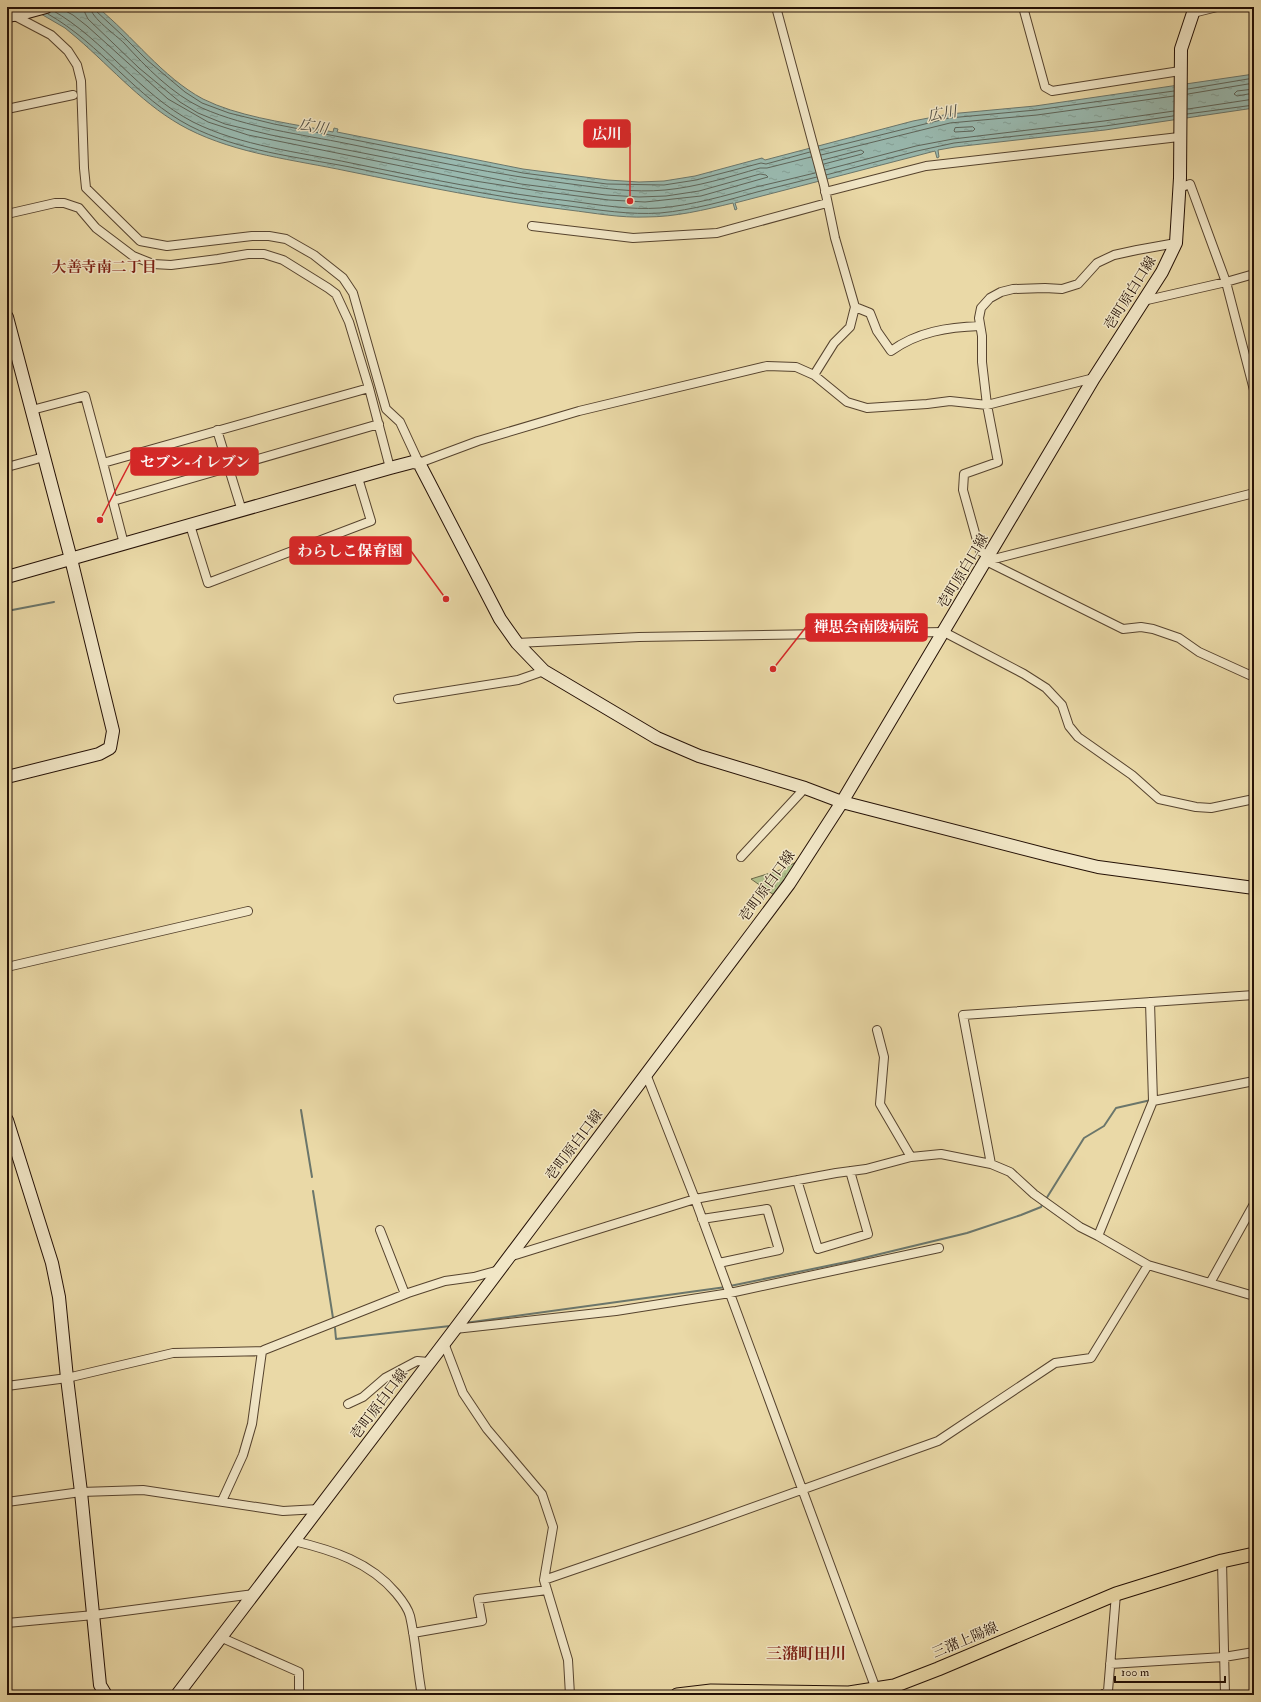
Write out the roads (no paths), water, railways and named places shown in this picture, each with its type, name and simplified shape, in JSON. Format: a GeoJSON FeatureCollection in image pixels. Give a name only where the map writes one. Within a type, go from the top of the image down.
{"type":"FeatureCollection","features":[{"type":"Feature","properties":{"kind":"main road","name":"三潴上陽線"},"geometry":{"type":"LineString","coordinates":[[679,1695],[711,1691],[877,1692],[938,1669],[1116,1594],[1222,1561],[1254,1554]]}},
{"type":"Feature","properties":{"kind":"street"},"geometry":{"type":"LineString","coordinates":[[13,14],[46,7]]}},
{"type":"Feature","properties":{"kind":"street"},"geometry":{"type":"LineString","coordinates":[[776,7],[825,189],[835,238],[855,307],[850,326],[834,343],[814,375]]}},
{"type":"Feature","properties":{"kind":"street"},"geometry":{"type":"LineString","coordinates":[[1024,7],[1044,87],[1052,91],[1180,73]]}},
{"type":"Feature","properties":{"kind":"street"},"geometry":{"type":"LineString","coordinates":[[1194,10],[1217,7]]}},
{"type":"Feature","properties":{"kind":"street","name":"壱町原白口線"},"geometry":{"type":"LineString","coordinates":[[177,1695],[455,1329],[789,884],[842,802],[1094,378],[1162,272],[1176,244],[1179,188],[1181,49],[1194,10]]}},
{"type":"Feature","properties":{"kind":"street"},"geometry":{"type":"LineString","coordinates":[[13,14],[51,34],[68,51],[77,65],[82,81],[84,168],[86,188],[140,241],[168,246],[252,236],[269,236],[286,239],[314,255],[343,278],[353,294],[386,409],[400,422],[419,463],[500,619],[517,643],[544,671],[657,738],[699,756],[805,788],[842,802],[1098,867],[1254,888]]}},
{"type":"Feature","properties":{"kind":"street"},"geometry":{"type":"LineString","coordinates":[[7,109],[73,95]]}},
{"type":"Feature","properties":{"kind":"street"},"geometry":{"type":"LineString","coordinates":[[825,189],[926,166],[1180,132]]}},
{"type":"Feature","properties":{"kind":"street"},"geometry":{"type":"LineString","coordinates":[[1179,188],[1190,184],[1226,282],[1254,390]]}},
{"type":"Feature","properties":{"kind":"street"},"geometry":{"type":"LineString","coordinates":[[7,214],[55,203],[73,205],[79,208],[96,228],[123,249],[133,256],[153,264],[161,266],[248,254],[264,254],[284,260],[336,294],[342,304],[349,322],[369,388],[390,468]]}},
{"type":"Feature","properties":{"kind":"street"},"geometry":{"type":"LineString","coordinates":[[532,226],[633,238],[717,233],[827,203]]}},
{"type":"Feature","properties":{"kind":"street"},"geometry":{"type":"LineString","coordinates":[[1176,244],[1114,255],[1097,262],[1078,284],[1062,289],[1013,289],[1001,292],[990,298],[981,308],[979,318],[987,405],[998,462],[964,474],[963,490],[980,550],[988,558],[1123,629],[1140,627],[1153,629],[1179,638],[1199,652],[1254,677]]}},
{"type":"Feature","properties":{"kind":"street"},"geometry":{"type":"LineString","coordinates":[[1143,301],[1254,274]]}},
{"type":"Feature","properties":{"kind":"street"},"geometry":{"type":"LineString","coordinates":[[855,307],[870,313],[877,331],[891,351],[905,341],[934,331],[980,326]]}},
{"type":"Feature","properties":{"kind":"street"},"geometry":{"type":"LineString","coordinates":[[7,318],[71,559],[113,731],[110,748],[99,754],[7,777]]}},
{"type":"Feature","properties":{"kind":"street"},"geometry":{"type":"LineString","coordinates":[[7,577],[390,468],[413,462],[419,463],[478,441],[579,411],[767,366],[796,367],[814,375],[847,402],[867,408],[950,401],[987,405],[1094,378]]}},
{"type":"Feature","properties":{"kind":"street"},"geometry":{"type":"LineString","coordinates":[[104,462],[369,388]]}},
{"type":"Feature","properties":{"kind":"street"},"geometry":{"type":"LineString","coordinates":[[32,410],[85,396],[104,462],[124,544]]}},
{"type":"Feature","properties":{"kind":"street"},"geometry":{"type":"LineString","coordinates":[[113,500],[379,424]]}},
{"type":"Feature","properties":{"kind":"street"},"geometry":{"type":"LineString","coordinates":[[218,430],[242,511]]}},
{"type":"Feature","properties":{"kind":"street"},"geometry":{"type":"LineString","coordinates":[[7,467],[44,457]]}},
{"type":"Feature","properties":{"kind":"street"},"geometry":{"type":"LineString","coordinates":[[190,525],[208,583],[371,521],[358,478]]}},
{"type":"Feature","properties":{"kind":"street"},"geometry":{"type":"LineString","coordinates":[[988,558],[1254,492]]}},
{"type":"Feature","properties":{"kind":"street"},"geometry":{"type":"LineString","coordinates":[[517,643],[639,637],[944,632],[1024,674],[1046,688],[1062,705],[1069,726],[1078,738],[1132,775],[1159,799],[1196,807],[1212,808],[1228,803],[1254,799]]}},
{"type":"Feature","properties":{"kind":"street"},"geometry":{"type":"LineString","coordinates":[[398,698],[518,680],[544,671]]}},
{"type":"Feature","properties":{"kind":"street"},"geometry":{"type":"LineString","coordinates":[[741,857],[805,788]]}},
{"type":"Feature","properties":{"kind":"street"},"geometry":{"type":"LineString","coordinates":[[7,967],[248,911]]}},
{"type":"Feature","properties":{"kind":"street"},"geometry":{"type":"LineString","coordinates":[[991,1164],[963,1015],[1254,995]]}},
{"type":"Feature","properties":{"kind":"street"},"geometry":{"type":"LineString","coordinates":[[1098,1236],[1153,1101],[1150,1002]]}},
{"type":"Feature","properties":{"kind":"street"},"geometry":{"type":"LineString","coordinates":[[877,1030],[884,1058],[880,1104],[911,1156]]}},
{"type":"Feature","properties":{"kind":"street"},"geometry":{"type":"LineString","coordinates":[[646,1074],[730,1293],[877,1692]]}},
{"type":"Feature","properties":{"kind":"street"},"geometry":{"type":"LineString","coordinates":[[1153,1101],[1254,1081]]}},
{"type":"Feature","properties":{"kind":"street"},"geometry":{"type":"LineString","coordinates":[[7,1120],[11,1142],[52,1263],[57,1286],[82,1492],[100,1685],[106,1695]]}},
{"type":"Feature","properties":{"kind":"street"},"geometry":{"type":"LineString","coordinates":[[508,1258],[695,1200],[796,1180],[866,1169],[911,1156],[941,1154],[991,1164],[1010,1172],[1034,1194],[1080,1227],[1148,1265],[1254,1296]]}},
{"type":"Feature","properties":{"kind":"street"},"geometry":{"type":"LineString","coordinates":[[796,1180],[818,1249],[868,1234],[850,1172]]}},
{"type":"Feature","properties":{"kind":"street"},"geometry":{"type":"LineString","coordinates":[[1210,1283],[1254,1204]]}},
{"type":"Feature","properties":{"kind":"street"},"geometry":{"type":"LineString","coordinates":[[702,1219],[767,1209],[779,1250],[719,1264]]}},
{"type":"Feature","properties":{"kind":"street"},"geometry":{"type":"LineString","coordinates":[[380,1230],[405,1294]]}},
{"type":"Feature","properties":{"kind":"street"},"geometry":{"type":"LineString","coordinates":[[455,1329],[616,1310],[730,1293],[939,1248]]}},
{"type":"Feature","properties":{"kind":"street"},"geometry":{"type":"LineString","coordinates":[[544,1580],[938,1441],[1056,1363],[1091,1358],[1148,1265]]}},
{"type":"Feature","properties":{"kind":"street"},"geometry":{"type":"LineString","coordinates":[[7,1386],[67,1378],[173,1353],[262,1351],[405,1294],[445,1281],[474,1277],[499,1270]]}},
{"type":"Feature","properties":{"kind":"street"},"geometry":{"type":"LineString","coordinates":[[444,1343],[463,1394],[487,1429],[542,1494],[553,1527],[544,1580],[568,1660],[570,1695]]}},
{"type":"Feature","properties":{"kind":"street"},"geometry":{"type":"LineString","coordinates":[[222,1501],[243,1455],[252,1424],[262,1351]]}},
{"type":"Feature","properties":{"kind":"street"},"geometry":{"type":"LineString","coordinates":[[348,1404],[362,1398],[385,1378],[417,1361],[429,1362]]}},
{"type":"Feature","properties":{"kind":"street"},"geometry":{"type":"LineString","coordinates":[[7,1502],[82,1492],[143,1490],[283,1511],[319,1509]]}},
{"type":"Feature","properties":{"kind":"street"},"geometry":{"type":"LineString","coordinates":[[294,1541],[329,1550],[372,1570],[402,1600],[410,1615],[422,1695]]}},
{"type":"Feature","properties":{"kind":"street"},"geometry":{"type":"LineString","coordinates":[[1222,1561],[1225,1695]]}},
{"type":"Feature","properties":{"kind":"street"},"geometry":{"type":"LineString","coordinates":[[413,1633],[482,1621],[478,1599],[547,1590]]}},
{"type":"Feature","properties":{"kind":"street"},"geometry":{"type":"LineString","coordinates":[[7,1623],[94,1614],[254,1594]]}},
{"type":"Feature","properties":{"kind":"street"},"geometry":{"type":"LineString","coordinates":[[1102,1695],[1108,1691],[1116,1594]]}},
{"type":"Feature","properties":{"kind":"street"},"geometry":{"type":"LineString","coordinates":[[220,1637],[299,1672],[299,1695]]}},
{"type":"Feature","properties":{"kind":"street"},"geometry":{"type":"LineString","coordinates":[[1110,1664],[1224,1657],[1254,1652]]}},
{"type":"Feature","properties":{"kind":"water"},"geometry":{"type":"Polygon","coordinates":[[[29,7],[97,7],[161,68],[188,90],[203,99],[230,110],[260,118],[333,132],[334,128],[338,129],[337,132],[523,169],[608,180],[639,182],[664,181],[695,176],[762,158],[765,160],[913,121],[949,114],[1035,106],[1254,74],[1254,108],[1105,130],[938,150],[939,157],[937,158],[935,151],[735,203],[737,209],[735,210],[733,203],[700,211],[668,216],[617,216],[458,193],[266,155],[226,145],[207,138],[172,120],[143,99],[65,28],[29,7]]]}},
{"type":"Feature","properties":{"kind":"waterway"},"geometry":{"type":"LineString","coordinates":[[7,611],[54,602]]}},
{"type":"Feature","properties":{"kind":"waterway"},"geometry":{"type":"LineString","coordinates":[[1046,1199],[1084,1138],[1104,1126],[1116,1108],[1151,1100]]}},
{"type":"Feature","properties":{"kind":"waterway"},"geometry":{"type":"LineString","coordinates":[[301,1110],[312,1177]]}},
{"type":"Feature","properties":{"kind":"waterway"},"geometry":{"type":"LineString","coordinates":[[313,1191],[333,1318]]}},
{"type":"Feature","properties":{"kind":"waterway"},"geometry":{"type":"LineString","coordinates":[[730,1286],[851,1261],[967,1233],[1021,1215],[1041,1207],[1043,1203]]}},
{"type":"Feature","properties":{"kind":"waterway"},"geometry":{"type":"LineString","coordinates":[[465,1323],[726,1287]]}},
{"type":"Feature","properties":{"kind":"waterway"},"geometry":{"type":"LineString","coordinates":[[335,1328],[336,1339],[450,1326]]}},
{"type":"Feature","properties":{"kind":"place","name":"広川"},"geometry":{"type":"Point","coordinates":[630,201]}},
{"type":"Feature","properties":{"kind":"place","name":"セブン-イレブン"},"geometry":{"type":"Point","coordinates":[100,520]}},
{"type":"Feature","properties":{"kind":"place","name":"わらしこ保育園"},"geometry":{"type":"Point","coordinates":[446,599]}},
{"type":"Feature","properties":{"kind":"place","name":"禅思会南陵病院"},"geometry":{"type":"Point","coordinates":[773,669]}},
{"type":"Feature","properties":{"kind":"district","name":"大善寺南二丁目"},"geometry":{"type":"Point","coordinates":[104,267]}},
{"type":"Feature","properties":{"kind":"district","name":"三潴町田川"},"geometry":{"type":"Point","coordinates":[806,1654]}}]}
